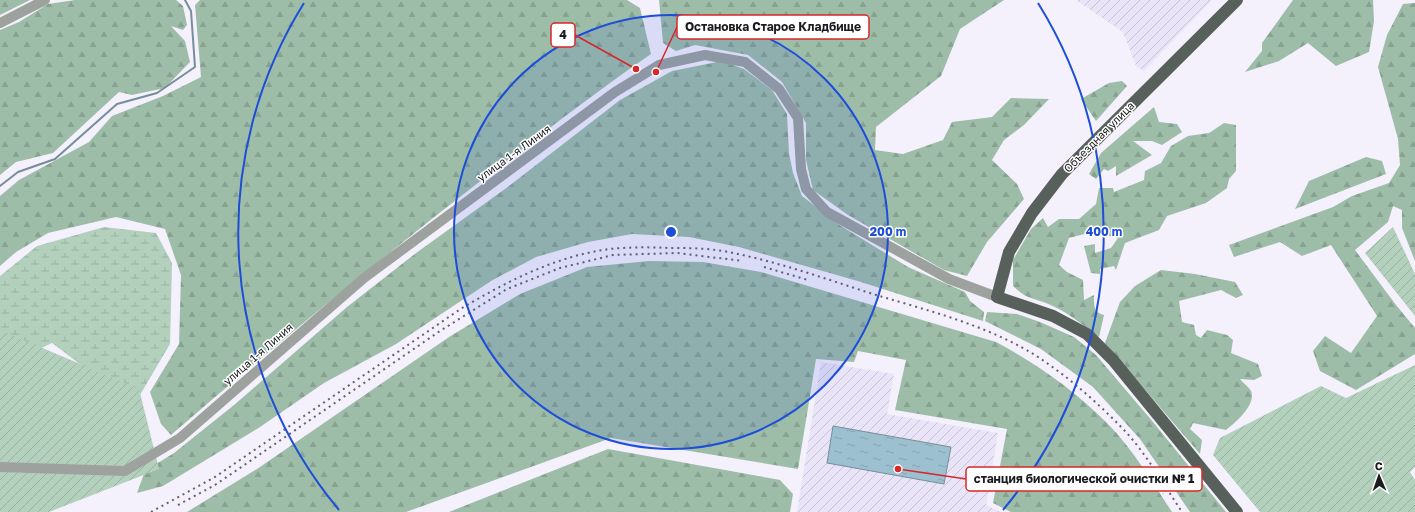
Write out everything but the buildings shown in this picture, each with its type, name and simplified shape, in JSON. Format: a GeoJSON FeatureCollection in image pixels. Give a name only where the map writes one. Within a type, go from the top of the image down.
{"type":"FeatureCollection","features":[{"type":"Feature","properties":{"kind":"main road","name":"Объездная улица"},"geometry":{"type":"LineString","coordinates":[[997,297],[1010,252],[1032,213],[1062,174],[1237,0]]}},
{"type":"Feature","properties":{"kind":"main road"},"geometry":{"type":"LineString","coordinates":[[997,297],[1053,316],[1087,334],[1113,360],[1237,512]]}},
{"type":"Feature","properties":{"kind":"street"},"geometry":{"type":"LineString","coordinates":[[0,22],[45,0]]}},
{"type":"Feature","properties":{"kind":"street","name":"улица 1-я Линия"},"geometry":{"type":"LineString","coordinates":[[0,467],[125,471],[180,438],[364,278],[615,92],[659,65],[705,55],[745,62],[778,88],[798,118],[801,169],[806,189],[827,212],[949,279],[997,297]]}},
{"type":"Feature","properties":{"kind":"shaded area"},"geometry":{"type":"Polygon","coordinates":[[[1076,0],[1212,0],[1144,71],[1136,66],[1123,32],[1076,0]]]}},
{"type":"Feature","properties":{"kind":"shaded area"},"geometry":{"type":"Polygon","coordinates":[[[821,362],[894,374],[887,414],[998,433],[986,505],[1001,512],[797,512],[821,362]]]}},
{"type":"Feature","properties":{"kind":"green space"},"geometry":{"type":"Polygon","coordinates":[[[0,0],[30,0],[0,15],[0,0]]]}},
{"type":"Feature","properties":{"kind":"green space"},"geometry":{"type":"Polygon","coordinates":[[[75,0],[176,0],[183,6],[187,25],[183,30],[171,26],[185,41],[190,62],[165,88],[132,95],[119,92],[53,153],[16,162],[0,175],[0,30],[19,22],[48,4],[75,0]]]}},
{"type":"Feature","properties":{"kind":"green space"},"geometry":{"type":"Polygon","coordinates":[[[200,0],[627,0],[640,8],[651,54],[608,84],[403,242],[286,337],[171,435],[161,424],[150,392],[179,344],[181,275],[165,229],[116,217],[48,233],[16,252],[0,266],[0,196],[19,180],[89,142],[112,116],[163,96],[201,77],[195,5],[200,0]]]}},
{"type":"Feature","properties":{"kind":"green space"},"geometry":{"type":"Polygon","coordinates":[[[659,0],[1004,0],[960,29],[941,76],[876,127],[875,150],[903,154],[943,140],[952,122],[992,117],[1011,98],[1049,99],[1024,125],[1004,140],[992,160],[1017,184],[1024,199],[987,242],[967,276],[944,270],[848,215],[813,190],[806,160],[806,123],[782,82],[748,55],[695,45],[676,51],[663,43],[659,0]]]}},
{"type":"Feature","properties":{"kind":"green space"},"geometry":{"type":"Polygon","coordinates":[[[1293,0],[1373,0],[1374,21],[1369,52],[1336,66],[1308,43],[1279,61],[1245,72],[1262,51],[1262,43],[1293,0]]]}},
{"type":"Feature","properties":{"kind":"green space"},"geometry":{"type":"Polygon","coordinates":[[[1415,3],[1415,261],[1402,228],[1402,210],[1393,206],[1388,222],[1355,250],[1415,328],[1415,354],[1356,390],[1320,371],[1313,351],[1325,336],[1351,353],[1377,316],[1331,245],[1302,256],[1280,242],[1234,257],[1229,245],[1333,207],[1352,196],[1389,183],[1400,165],[1398,139],[1378,67],[1387,35],[1403,4],[1415,3]]]}},
{"type":"Feature","properties":{"kind":"green space"},"geometry":{"type":"Polygon","coordinates":[[[722,61],[744,69],[772,90],[787,114],[789,153],[793,173],[802,196],[841,226],[908,267],[965,292],[970,301],[984,312],[983,321],[861,282],[739,247],[689,237],[632,234],[588,242],[536,257],[491,281],[396,344],[324,383],[260,427],[163,486],[137,493],[145,471],[174,453],[234,405],[347,307],[416,253],[505,189],[620,100],[672,71],[722,61]]]}},
{"type":"Feature","properties":{"kind":"green space"},"geometry":{"type":"Polygon","coordinates":[[[1122,81],[1127,86],[1096,121],[1081,99],[1109,83],[1122,81]]]}},
{"type":"Feature","properties":{"kind":"green space"},"geometry":{"type":"Polygon","coordinates":[[[1154,107],[1159,122],[1177,124],[1182,132],[1162,145],[1152,141],[1133,141],[1152,155],[1116,176],[1116,166],[1108,171],[1104,169],[1096,179],[1089,174],[1101,153],[1154,107]]]}},
{"type":"Feature","properties":{"kind":"green space"},"geometry":{"type":"Polygon","coordinates":[[[1224,123],[1236,125],[1236,171],[1229,179],[1227,188],[1206,203],[1167,216],[1159,230],[1125,243],[1116,270],[1114,266],[1100,269],[1100,274],[1091,273],[1084,246],[1095,244],[1095,253],[1111,248],[1118,238],[1092,232],[1069,238],[1059,265],[1067,272],[1083,280],[1084,300],[1094,295],[1094,305],[1096,310],[1100,314],[1104,315],[1099,337],[1067,314],[1046,303],[1025,296],[1013,286],[1013,260],[1031,229],[1043,218],[1048,227],[1059,219],[1079,219],[1096,204],[1099,188],[1113,188],[1114,192],[1144,180],[1145,171],[1161,163],[1171,146],[1188,136],[1209,133],[1224,123]]]}},
{"type":"Feature","properties":{"kind":"green space"},"geometry":{"type":"Polygon","coordinates":[[[1366,157],[1382,161],[1386,174],[1295,209],[1309,181],[1366,157]]]}},
{"type":"Feature","properties":{"kind":"green space"},"geometry":{"type":"Polygon","coordinates":[[[104,227],[156,233],[172,263],[170,344],[140,395],[100,379],[52,343],[24,356],[0,343],[0,276],[37,246],[104,227]]]}},
{"type":"Feature","properties":{"kind":"green space"},"geometry":{"type":"Polygon","coordinates":[[[1393,227],[1415,274],[1415,316],[1365,253],[1393,227]]]}},
{"type":"Feature","properties":{"kind":"green space"},"geometry":{"type":"Polygon","coordinates":[[[649,261],[703,262],[761,272],[996,342],[1026,359],[1054,378],[1082,400],[1107,423],[1134,455],[1172,512],[1011,512],[993,503],[1007,429],[895,410],[906,360],[858,351],[854,362],[816,359],[798,469],[611,438],[406,512],[187,512],[257,469],[449,337],[520,294],[587,267],[649,261]]]}},
{"type":"Feature","properties":{"kind":"green space"},"geometry":{"type":"Polygon","coordinates":[[[1161,270],[1195,274],[1235,282],[1243,295],[1236,298],[1221,290],[1179,301],[1182,322],[1194,325],[1196,335],[1201,338],[1207,330],[1227,335],[1233,340],[1231,353],[1258,364],[1262,376],[1254,380],[1240,379],[1251,391],[1251,402],[1244,413],[1226,430],[1193,423],[1190,429],[1202,440],[1200,454],[1105,343],[1120,302],[1135,286],[1161,270]]]}},
{"type":"Feature","properties":{"kind":"green space"},"geometry":{"type":"Polygon","coordinates":[[[987,312],[1017,314],[1040,322],[1074,337],[1096,355],[1226,512],[1190,512],[1140,439],[1093,387],[1041,349],[985,321],[987,312]]]}},
{"type":"Feature","properties":{"kind":"green space"},"geometry":{"type":"Polygon","coordinates":[[[0,330],[139,389],[159,469],[49,512],[0,512],[0,330]]]}},
{"type":"Feature","properties":{"kind":"green space"},"geometry":{"type":"Polygon","coordinates":[[[1415,365],[1415,467],[1410,472],[1415,480],[1415,512],[1260,512],[1213,455],[1220,438],[1321,386],[1346,398],[1415,365]]]}},
{"type":"Feature","properties":{"kind":"green space"},"geometry":{"type":"Polygon","coordinates":[[[608,449],[780,480],[793,494],[790,512],[449,512],[608,449]]]}},
{"type":"Feature","properties":{"kind":"water"},"geometry":{"type":"Polygon","coordinates":[[[833,426],[951,447],[944,484],[827,463],[833,426]]]}},
{"type":"Feature","properties":{"kind":"waterway"},"geometry":{"type":"LineString","coordinates":[[0,186],[18,172],[55,159],[117,104],[157,93],[195,67],[191,11],[185,0]]}},
{"type":"Feature","properties":{"kind":"railway"},"geometry":{"type":"LineString","coordinates":[[151,512],[215,477],[462,308],[497,288],[533,271],[571,257],[610,249],[646,247],[709,249],[751,257],[961,321],[1003,338],[1041,359],[1074,384],[1106,412],[1141,450],[1182,512]]}},
{"type":"Feature","properties":{"kind":"railway"},"geometry":{"type":"LineString","coordinates":[[178,505],[215,485],[440,331],[507,289],[560,268],[613,255],[677,253],[743,261]]}},
{"type":"Feature","properties":{"kind":"railway"},"geometry":{"type":"LineString","coordinates":[[764,267],[808,280]]}},
{"type":"Feature","properties":{"kind":"railway"},"geometry":{"type":"LineString","coordinates":[[1146,469],[1163,494]]}},
{"type":"Feature","properties":{"kind":"place","name":"4"},"geometry":{"type":"Point","coordinates":[636,69]}},
{"type":"Feature","properties":{"kind":"place","name":"Остановка Старое Кладбище"},"geometry":{"type":"Point","coordinates":[656,72]}},
{"type":"Feature","properties":{"kind":"place","name":"станция биологической очистки № 1"},"geometry":{"type":"Point","coordinates":[898,469]}}]}
